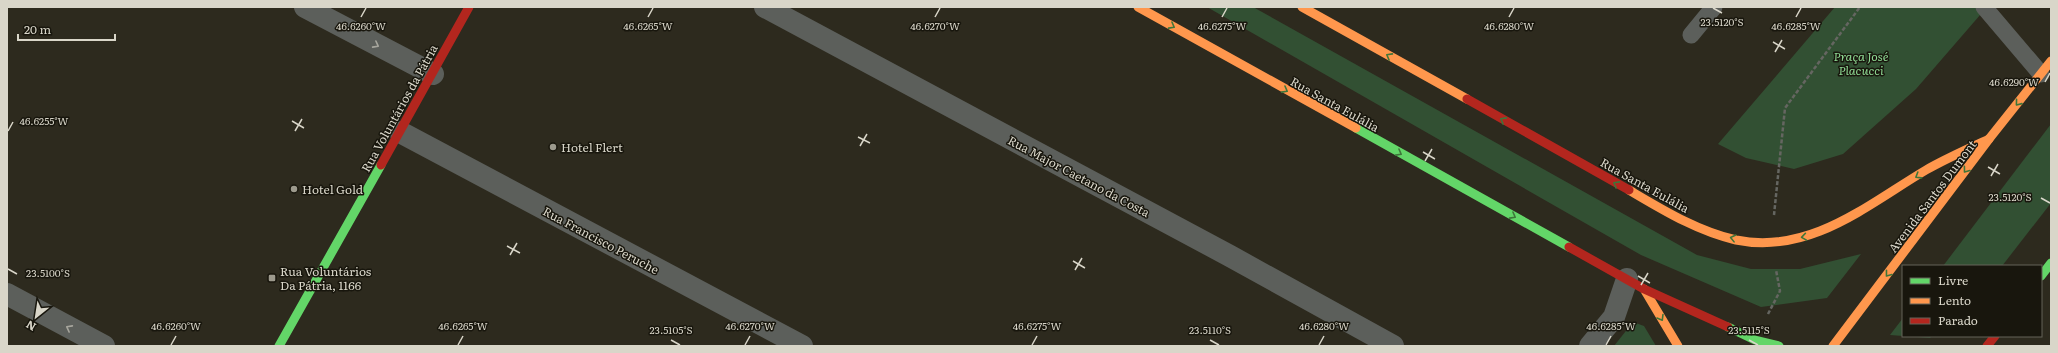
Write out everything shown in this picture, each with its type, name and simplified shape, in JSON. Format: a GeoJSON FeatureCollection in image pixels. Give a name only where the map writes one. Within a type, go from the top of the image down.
{"type":"FeatureCollection","features":[{"type":"Feature","properties":{"kind":"main road","name":"Rua Voluntários da Pátria"},"geometry":{"type":"LineString","coordinates":[[279,346],[433,74],[469,7]]}},
{"type":"Feature","properties":{"kind":"main road","name":"Rua Santa Eulália"},"geometry":{"type":"LineString","coordinates":[[1138,7],[1635,284],[1755,340],[1779,346]]}},
{"type":"Feature","properties":{"kind":"main road","name":"Rua Santa Eulália"},"geometry":{"type":"LineString","coordinates":[[1302,7],[1683,221],[1715,234],[1744,241],[1772,242],[1814,236],[1861,213],[1950,156],[1989,139]]}},
{"type":"Feature","properties":{"kind":"main road","name":"Avenida Santos Dumont"},"geometry":{"type":"LineString","coordinates":[[1833,346],[1989,139],[2046,68]]}},
{"type":"Feature","properties":{"kind":"main road"},"geometry":{"type":"LineString","coordinates":[[2042,275],[2051,263]]}},
{"type":"Feature","properties":{"kind":"main road"},"geometry":{"type":"LineString","coordinates":[[1635,284],[1678,346]]}},
{"type":"Feature","properties":{"kind":"main road"},"geometry":{"type":"LineString","coordinates":[[1987,346],[1994,337]]}},
{"type":"Feature","properties":{"kind":"street"},"geometry":{"type":"LineString","coordinates":[[304,7],[433,74]]}},
{"type":"Feature","properties":{"kind":"street","name":"Rua Major Caetano da Costa"},"geometry":{"type":"LineString","coordinates":[[765,7],[1092,184],[1230,256],[1393,346]]}},
{"type":"Feature","properties":{"kind":"street","name":"Rua Francisco Peruche"},"geometry":{"type":"LineString","coordinates":[[400,132],[802,346]]}},
{"type":"Feature","properties":{"kind":"street"},"geometry":{"type":"LineString","coordinates":[[1590,346],[1614,317],[1635,284]]}},
{"type":"Feature","properties":{"kind":"street"},"geometry":{"type":"LineString","coordinates":[[7,294],[104,346]]}},
{"type":"Feature","properties":{"kind":"lane"},"geometry":{"type":"LineString","coordinates":[[1691,35],[1714,7]]}},
{"type":"Feature","properties":{"kind":"lane"},"geometry":{"type":"LineString","coordinates":[[1984,7],[2046,68]]}},
{"type":"Feature","properties":{"kind":"path"},"geometry":{"type":"LineString","coordinates":[[1772,242],[1785,108],[1860,7]]}},
{"type":"Feature","properties":{"kind":"green space"},"geometry":{"type":"Polygon","coordinates":[[[1207,7],[1253,7],[1697,255],[1751,269],[1800,269],[1861,254],[1827,298],[1761,307],[1641,255],[1207,7]]]}},
{"type":"Feature","properties":{"kind":"green space","name":"Praça José Placucci"},"geometry":{"type":"Polygon","coordinates":[[[1835,7],[1987,7],[1916,89],[1843,154],[1794,169],[1746,158],[1718,144],[1835,7]]]}},
{"type":"Feature","properties":{"kind":"green space"},"geometry":{"type":"Polygon","coordinates":[[[2051,124],[2051,203],[2003,265],[1944,265],[2051,124]]]}},
{"type":"Feature","properties":{"kind":"green space"},"geometry":{"type":"Polygon","coordinates":[[[1902,319],[1902,336],[1890,335],[1902,319]]]}},
{"type":"Feature","properties":{"kind":"green space"},"geometry":{"type":"Polygon","coordinates":[[[1633,322],[1644,326],[1656,346],[1614,346],[1633,322]]]}},
{"type":"Feature","properties":{"kind":"traffic: fast"},"geometry":{"type":"LineString","coordinates":[[1356,128],[1569,247]]}},
{"type":"Feature","properties":{"kind":"traffic: fast"},"geometry":{"type":"LineString","coordinates":[[279,346],[381,165]]}},
{"type":"Feature","properties":{"kind":"traffic: fast"},"geometry":{"type":"LineString","coordinates":[[2042,275],[2051,263]]}},
{"type":"Feature","properties":{"kind":"traffic: fast"},"geometry":{"type":"LineString","coordinates":[[1728,327],[1755,340],[1779,346]]}},
{"type":"Feature","properties":{"kind":"traffic: slow"},"geometry":{"type":"LineString","coordinates":[[1138,7],[1356,128]]}},
{"type":"Feature","properties":{"kind":"traffic: slow"},"geometry":{"type":"LineString","coordinates":[[1302,7],[1467,99]]}},
{"type":"Feature","properties":{"kind":"traffic: slow"},"geometry":{"type":"LineString","coordinates":[[1833,346],[1989,139],[2051,61]]}},
{"type":"Feature","properties":{"kind":"traffic: slow"},"geometry":{"type":"LineString","coordinates":[[1629,190],[1681,219],[1722,236],[1736,240],[1763,243],[1789,240],[1813,234],[1837,224],[1926,170],[1989,139]]}},
{"type":"Feature","properties":{"kind":"traffic: slow"},"geometry":{"type":"LineString","coordinates":[[1644,289],[1678,346]]}},
{"type":"Feature","properties":{"kind":"traffic: jam"},"geometry":{"type":"LineString","coordinates":[[381,165],[469,7]]}},
{"type":"Feature","properties":{"kind":"traffic: jam"},"geometry":{"type":"LineString","coordinates":[[1467,99],[1629,190]]}},
{"type":"Feature","properties":{"kind":"traffic: jam"},"geometry":{"type":"LineString","coordinates":[[1569,247],[1644,289],[1728,327]]}},
{"type":"Feature","properties":{"kind":"traffic: jam"},"geometry":{"type":"LineString","coordinates":[[1987,346],[1994,337]]}},
{"type":"Feature","properties":{"kind":"place","name":"Hotel Flert"},"geometry":{"type":"Point","coordinates":[553,147]}},
{"type":"Feature","properties":{"kind":"place","name":"Hotel Gold"},"geometry":{"type":"Point","coordinates":[294,189]}},
{"type":"Feature","properties":{"kind":"place","name":"Rua Voluntários Da Pátria, 1166"},"geometry":{"type":"Point","coordinates":[272,278]}}]}
